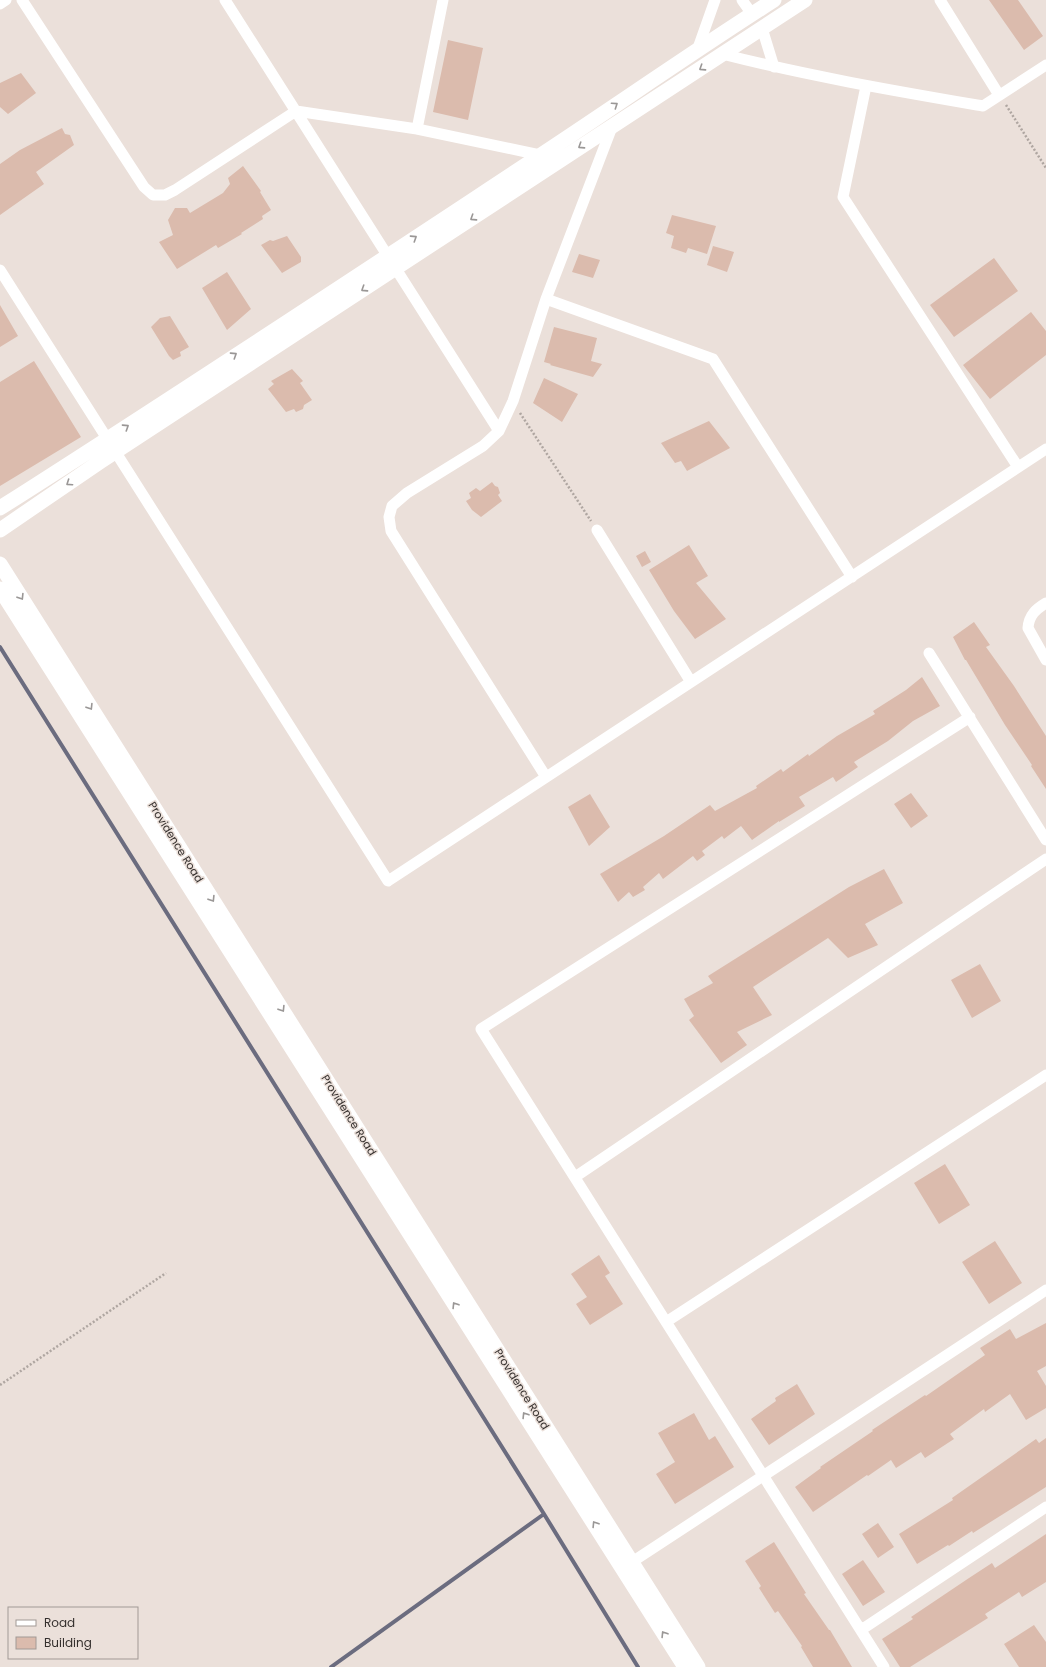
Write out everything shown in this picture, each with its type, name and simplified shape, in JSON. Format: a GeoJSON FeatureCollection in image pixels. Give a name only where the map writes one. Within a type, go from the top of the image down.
{"type":"FeatureCollection","features":[{"type":"Feature","properties":{"kind":"street"},"geometry":{"type":"LineString","coordinates":[[0,4],[6,0]]}},
{"type":"Feature","properties":{"kind":"street"},"geometry":{"type":"LineString","coordinates":[[22,0],[144,187],[153,195],[164,195],[175,190],[296,111],[417,130],[540,155]]}},
{"type":"Feature","properties":{"kind":"street"},"geometry":{"type":"LineString","coordinates":[[225,0],[499,431]]}},
{"type":"Feature","properties":{"kind":"street"},"geometry":{"type":"LineString","coordinates":[[417,130],[443,0]]}},
{"type":"Feature","properties":{"kind":"street"},"geometry":{"type":"LineString","coordinates":[[698,48],[715,0]]}},
{"type":"Feature","properties":{"kind":"street"},"geometry":{"type":"LineString","coordinates":[[742,0],[752,14]]}},
{"type":"Feature","properties":{"kind":"street"},"geometry":{"type":"LineString","coordinates":[[0,508],[540,155],[698,48],[774,0]]}},
{"type":"Feature","properties":{"kind":"street"},"geometry":{"type":"LineString","coordinates":[[0,530],[116,452],[805,0]]}},
{"type":"Feature","properties":{"kind":"street"},"geometry":{"type":"LineString","coordinates":[[940,0],[999,94]]}},
{"type":"Feature","properties":{"kind":"street"},"geometry":{"type":"LineString","coordinates":[[762,28],[774,68]]}},
{"type":"Feature","properties":{"kind":"street"},"geometry":{"type":"LineString","coordinates":[[722,54],[774,68],[866,86],[983,106],[999,94],[1046,65]]}},
{"type":"Feature","properties":{"kind":"street"},"geometry":{"type":"LineString","coordinates":[[866,86],[844,197],[1018,467]]}},
{"type":"Feature","properties":{"kind":"street"},"geometry":{"type":"LineString","coordinates":[[546,777],[391,531],[389,517],[392,506],[407,493],[483,446],[499,431],[513,402],[546,299],[612,127]]}},
{"type":"Feature","properties":{"kind":"street"},"geometry":{"type":"LineString","coordinates":[[0,270],[388,881],[1046,449]]}},
{"type":"Feature","properties":{"kind":"street"},"geometry":{"type":"LineString","coordinates":[[546,299],[713,359],[852,577]]}},
{"type":"Feature","properties":{"kind":"street"},"geometry":{"type":"LineString","coordinates":[[597,530],[691,682]]}},
{"type":"Feature","properties":{"kind":"street","name":"Providence Road"},"geometry":{"type":"LineString","coordinates":[[0,564],[698,1667]]}},
{"type":"Feature","properties":{"kind":"street","name":"Providence Road"},"geometry":{"type":"LineString","coordinates":[[0,589],[685,1667]]}},
{"type":"Feature","properties":{"kind":"street"},"geometry":{"type":"LineString","coordinates":[[1046,603],[1035,610],[1031,615],[1028,628],[1046,660]]}},
{"type":"Feature","properties":{"kind":"street"},"geometry":{"type":"LineString","coordinates":[[930,653],[1046,840]]}},
{"type":"Feature","properties":{"kind":"street"},"geometry":{"type":"LineString","coordinates":[[884,1667],[481,1029],[970,717]]}},
{"type":"Feature","properties":{"kind":"street"},"geometry":{"type":"LineString","coordinates":[[575,1177],[1046,859]]}},
{"type":"Feature","properties":{"kind":"street"},"geometry":{"type":"LineString","coordinates":[[666,1322],[1046,1075]]}},
{"type":"Feature","properties":{"kind":"street"},"geometry":{"type":"LineString","coordinates":[[632,1562],[1046,1290]]}},
{"type":"Feature","properties":{"kind":"street"},"geometry":{"type":"LineString","coordinates":[[861,1630],[1046,1507]]}},
{"type":"Feature","properties":{"kind":"path"},"geometry":{"type":"LineString","coordinates":[[999,94],[1046,168]]}},
{"type":"Feature","properties":{"kind":"path"},"geometry":{"type":"LineString","coordinates":[[513,402],[597,530]]}},
{"type":"Feature","properties":{"kind":"path"},"geometry":{"type":"LineString","coordinates":[[0,1385],[166,1273]]}},
{"type":"Feature","properties":{"kind":"building"},"geometry":{"type":"Polygon","coordinates":[[[989,0],[1018,0],[1043,36],[1024,50],[989,0]]]}},
{"type":"Feature","properties":{"kind":"building"},"geometry":{"type":"Polygon","coordinates":[[[448,40],[483,48],[468,120],[433,112],[448,40]]]}},
{"type":"Feature","properties":{"kind":"building"},"geometry":{"type":"Polygon","coordinates":[[[21,73],[36,93],[8,114],[0,107],[0,83],[21,73]]]}},
{"type":"Feature","properties":{"kind":"building"},"geometry":{"type":"Polygon","coordinates":[[[62,128],[65,134],[70,135],[74,145],[36,172],[44,184],[0,215],[0,164],[20,150],[62,128]]]}},
{"type":"Feature","properties":{"kind":"building"},"geometry":{"type":"Polygon","coordinates":[[[243,166],[261,191],[260,192],[271,210],[262,216],[263,219],[241,233],[242,234],[218,248],[216,245],[177,269],[159,242],[173,235],[168,220],[175,208],[187,208],[190,213],[223,193],[230,184],[228,178],[243,166]]]}},
{"type":"Feature","properties":{"kind":"building"},"geometry":{"type":"Polygon","coordinates":[[[672,215],[716,226],[707,254],[688,248],[686,253],[671,248],[674,236],[666,233],[672,215]]]}},
{"type":"Feature","properties":{"kind":"building"},"geometry":{"type":"Polygon","coordinates":[[[287,236],[301,257],[301,262],[282,273],[261,245],[270,240],[273,241],[287,236]]]}},
{"type":"Feature","properties":{"kind":"building"},"geometry":{"type":"Polygon","coordinates":[[[713,246],[734,252],[727,272],[707,265],[713,246]]]}},
{"type":"Feature","properties":{"kind":"building"},"geometry":{"type":"Polygon","coordinates":[[[579,254],[600,260],[593,278],[572,272],[579,254]]]}},
{"type":"Feature","properties":{"kind":"building"},"geometry":{"type":"Polygon","coordinates":[[[994,258],[1018,291],[954,337],[930,305],[994,258]]]}},
{"type":"Feature","properties":{"kind":"building"},"geometry":{"type":"Polygon","coordinates":[[[227,272],[251,309],[227,330],[202,288],[227,272]]]}},
{"type":"Feature","properties":{"kind":"building"},"geometry":{"type":"Polygon","coordinates":[[[0,305],[18,336],[0,347],[0,305]]]}},
{"type":"Feature","properties":{"kind":"building"},"geometry":{"type":"Polygon","coordinates":[[[1031,312],[1046,331],[1046,355],[990,399],[963,365],[1031,312]]]}},
{"type":"Feature","properties":{"kind":"building"},"geometry":{"type":"Polygon","coordinates":[[[170,316],[189,347],[180,352],[181,356],[173,360],[151,327],[160,318],[170,316]]]}},
{"type":"Feature","properties":{"kind":"building"},"geometry":{"type":"Polygon","coordinates":[[[554,327],[597,338],[591,361],[602,364],[593,377],[544,362],[554,327]]]}},
{"type":"Feature","properties":{"kind":"building"},"geometry":{"type":"Polygon","coordinates":[[[34,361],[81,437],[0,486],[0,382],[34,361]]]}},
{"type":"Feature","properties":{"kind":"building"},"geometry":{"type":"Polygon","coordinates":[[[292,369],[303,381],[300,383],[312,400],[304,405],[303,409],[296,412],[294,409],[286,412],[268,389],[274,384],[271,381],[292,369]]]}},
{"type":"Feature","properties":{"kind":"building"},"geometry":{"type":"Polygon","coordinates":[[[544,378],[578,394],[562,422],[533,403],[544,378]]]}},
{"type":"Feature","properties":{"kind":"building"},"geometry":{"type":"Polygon","coordinates":[[[709,421],[730,448],[687,471],[681,461],[675,463],[661,443],[709,421]]]}},
{"type":"Feature","properties":{"kind":"building"},"geometry":{"type":"Polygon","coordinates":[[[492,482],[498,487],[500,493],[498,495],[502,501],[481,517],[472,510],[466,501],[471,498],[469,493],[476,488],[480,491],[492,482]]]}},
{"type":"Feature","properties":{"kind":"building"},"geometry":{"type":"Polygon","coordinates":[[[689,545],[708,576],[696,583],[726,619],[695,639],[674,611],[649,570],[689,545]]]}},
{"type":"Feature","properties":{"kind":"building"},"geometry":{"type":"Polygon","coordinates":[[[645,551],[651,562],[642,567],[636,556],[645,551]]]}},
{"type":"Feature","properties":{"kind":"building"},"geometry":{"type":"Polygon","coordinates":[[[974,622],[990,645],[986,647],[1014,686],[1046,736],[1046,789],[965,660],[953,637],[974,622]]]}},
{"type":"Feature","properties":{"kind":"building"},"geometry":{"type":"Polygon","coordinates":[[[922,677],[940,706],[913,721],[888,741],[854,762],[858,767],[836,782],[833,777],[799,797],[805,806],[779,821],[752,840],[741,826],[724,839],[722,836],[702,851],[705,855],[697,861],[693,856],[663,879],[659,873],[643,887],[645,890],[633,897],[629,892],[618,902],[600,874],[664,836],[710,805],[715,811],[757,788],[756,786],[781,769],[783,772],[808,754],[809,756],[837,736],[875,714],[873,711],[906,690],[922,677]]]}},
{"type":"Feature","properties":{"kind":"building"},"geometry":{"type":"Polygon","coordinates":[[[911,793],[928,816],[911,828],[894,804],[911,793]]]}},
{"type":"Feature","properties":{"kind":"building"},"geometry":{"type":"Polygon","coordinates":[[[590,794],[610,827],[589,846],[568,807],[590,794]]]}},
{"type":"Feature","properties":{"kind":"building"},"geometry":{"type":"Polygon","coordinates":[[[884,869],[903,903],[865,924],[878,945],[848,958],[828,938],[753,987],[772,1015],[737,1032],[747,1045],[721,1063],[689,1020],[694,1016],[684,999],[713,983],[708,976],[849,887],[884,869]]]}},
{"type":"Feature","properties":{"kind":"building"},"geometry":{"type":"Polygon","coordinates":[[[980,964],[1001,1001],[972,1018],[951,980],[980,964]]]}},
{"type":"Feature","properties":{"kind":"building"},"geometry":{"type":"Polygon","coordinates":[[[945,1164],[970,1205],[939,1224],[914,1183],[945,1164]]]}},
{"type":"Feature","properties":{"kind":"building"},"geometry":{"type":"Polygon","coordinates":[[[995,1241],[1022,1283],[989,1304],[962,1262],[995,1241]]]}},
{"type":"Feature","properties":{"kind":"building"},"geometry":{"type":"Polygon","coordinates":[[[599,1255],[610,1273],[605,1276],[623,1304],[590,1325],[576,1304],[587,1297],[571,1274],[599,1255]]]}},
{"type":"Feature","properties":{"kind":"building"},"geometry":{"type":"Polygon","coordinates":[[[1046,1323],[1046,1366],[1037,1371],[1046,1386],[1046,1408],[1026,1420],[1010,1394],[985,1412],[984,1409],[950,1434],[954,1439],[925,1458],[921,1452],[896,1468],[891,1460],[813,1512],[795,1487],[821,1468],[820,1467],[873,1431],[872,1430],[925,1395],[926,1396],[985,1355],[980,1348],[1010,1329],[1016,1339],[1046,1323]]]}},
{"type":"Feature","properties":{"kind":"building"},"geometry":{"type":"Polygon","coordinates":[[[797,1384],[815,1414],[769,1445],[751,1419],[776,1401],[775,1398],[797,1384]]]}},
{"type":"Feature","properties":{"kind":"building"},"geometry":{"type":"Polygon","coordinates":[[[694,1413],[709,1440],[715,1436],[734,1467],[675,1504],[656,1474],[675,1462],[658,1433],[694,1413]]]}},
{"type":"Feature","properties":{"kind":"building"},"geometry":{"type":"Polygon","coordinates":[[[1046,1438],[1046,1487],[973,1533],[972,1531],[917,1564],[899,1534],[953,1500],[952,1498],[1036,1439],[1039,1443],[1046,1438]]]}},
{"type":"Feature","properties":{"kind":"building"},"geometry":{"type":"Polygon","coordinates":[[[878,1523],[894,1547],[878,1558],[862,1534],[878,1523]]]}},
{"type":"Feature","properties":{"kind":"building"},"geometry":{"type":"Polygon","coordinates":[[[1046,1534],[1046,1582],[1022,1597],[1019,1592],[985,1614],[988,1618],[910,1667],[900,1667],[882,1639],[913,1619],[911,1617],[992,1563],[995,1568],[1046,1534]]]}},
{"type":"Feature","properties":{"kind":"building"},"geometry":{"type":"Polygon","coordinates":[[[774,1542],[806,1593],[804,1594],[830,1630],[852,1667],[813,1667],[801,1647],[802,1646],[778,1611],[775,1613],[759,1588],[761,1586],[745,1561],[774,1542]]]}},
{"type":"Feature","properties":{"kind":"building"},"geometry":{"type":"Polygon","coordinates":[[[863,1560],[885,1592],[863,1606],[842,1574],[863,1560]]]}},
{"type":"Feature","properties":{"kind":"building"},"geometry":{"type":"Polygon","coordinates":[[[1034,1625],[1046,1642],[1046,1667],[1019,1667],[1004,1644],[1034,1625]]]}},
{"type":"Feature","properties":{"kind":"waterway"},"geometry":{"type":"LineString","coordinates":[[0,647],[544,1514],[638,1667]]}},
{"type":"Feature","properties":{"kind":"waterway"},"geometry":{"type":"LineString","coordinates":[[331,1667],[544,1514]]}}]}
